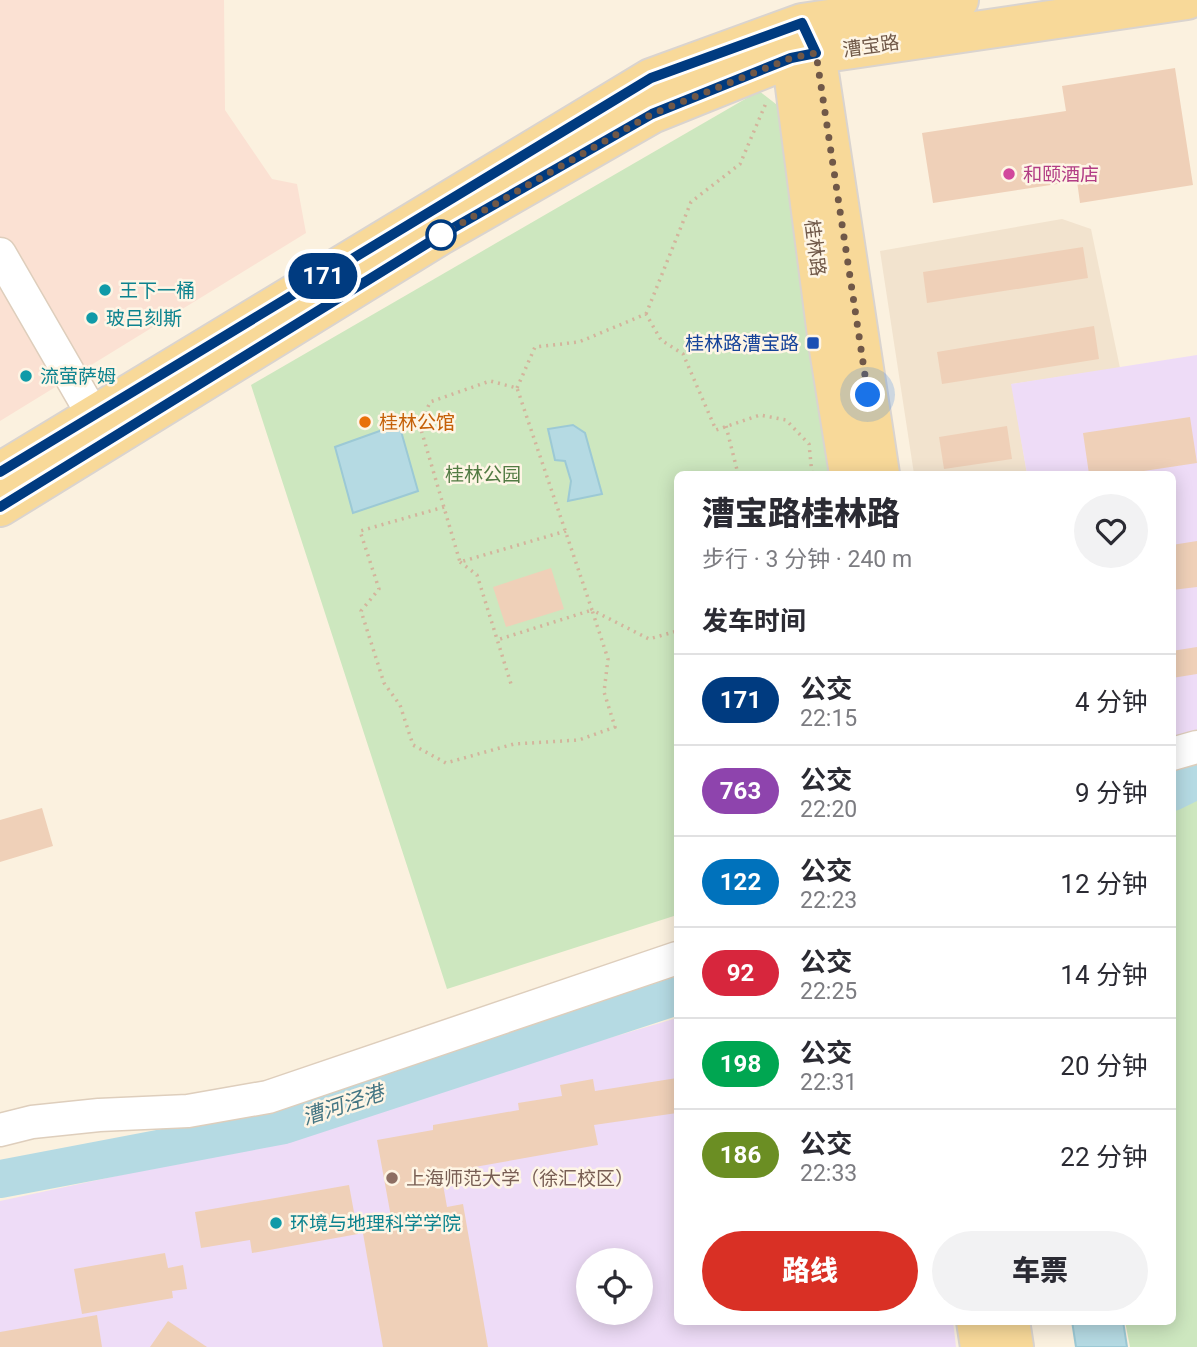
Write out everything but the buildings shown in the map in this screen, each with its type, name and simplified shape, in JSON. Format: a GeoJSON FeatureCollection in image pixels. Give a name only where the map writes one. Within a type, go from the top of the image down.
{"type":"FeatureCollection","features":[{"type":"Feature","properties":{"kind":"main road","name":"漕宝路"},"geometry":{"type":"LineString","coordinates":[[0,507],[101,428],[651,78],[802,34],[959,0]]}},
{"type":"Feature","properties":{"kind":"main road","name":"漕宝路"},"geometry":{"type":"LineString","coordinates":[[802,34],[1187,0]]}},
{"type":"Feature","properties":{"kind":"main road","name":"桂林路"},"geometry":{"type":"LineString","coordinates":[[802,34],[828,343],[849,471]]}},
{"type":"Feature","properties":{"kind":"main road","name":"桂林路"},"geometry":{"type":"LineString","coordinates":[[802,34],[879,471]]}},
{"type":"Feature","properties":{"kind":"main road","name":"漕宝路"},"geometry":{"type":"LineString","coordinates":[[0,472],[101,428]]}},
{"type":"Feature","properties":{"kind":"main road"},"geometry":{"type":"LineString","coordinates":[[977,1325],[980,1347]]}},
{"type":"Feature","properties":{"kind":"main road"},"geometry":{"type":"LineString","coordinates":[[1011,1325],[1014,1347]]}},
{"type":"Feature","properties":{"kind":"street"},"geometry":{"type":"LineString","coordinates":[[0,254],[101,428]]}},
{"type":"Feature","properties":{"kind":"street"},"geometry":{"type":"LineString","coordinates":[[1176,753],[1197,747]]}},
{"type":"Feature","properties":{"kind":"street"},"geometry":{"type":"LineString","coordinates":[[0,1130],[32,1122],[99,1115],[188,1111],[268,1097],[674,959]]}},
{"type":"Feature","properties":{"kind":"path"},"geometry":{"type":"LineString","coordinates":[[444,507],[360,531],[379,589],[361,611],[384,683],[400,705],[413,745],[446,763],[514,744],[579,740],[615,727],[604,692],[608,659],[517,388],[535,347],[579,342],[646,314],[691,202],[740,164],[771,92]]}},
{"type":"Feature","properties":{"kind":"path"},"geometry":{"type":"LineString","coordinates":[[646,314],[662,340],[683,354],[716,430],[760,415],[786,420],[809,444],[812,471]]}},
{"type":"Feature","properties":{"kind":"path"},"geometry":{"type":"LineString","coordinates":[[511,684],[477,575],[460,562],[420,425],[430,402],[490,381],[517,388]]}},
{"type":"Feature","properties":{"kind":"path"},"geometry":{"type":"LineString","coordinates":[[726,426],[737,471]]}},
{"type":"Feature","properties":{"kind":"path"},"geometry":{"type":"LineString","coordinates":[[460,562],[566,531]]}},
{"type":"Feature","properties":{"kind":"path"},"geometry":{"type":"LineString","coordinates":[[497,640],[592,610],[649,639],[674,632]]}},
{"type":"Feature","properties":{"kind":"shaded area"},"geometry":{"type":"Polygon","coordinates":[[[0,0],[224,0],[225,110],[272,179],[297,184],[306,233],[0,421],[0,0]]]}},
{"type":"Feature","properties":{"kind":"shaded area"},"geometry":{"type":"Polygon","coordinates":[[[1062,219],[1091,229],[1120,368],[1012,384],[1026,471],[914,471],[880,251],[1062,219]]]}},
{"type":"Feature","properties":{"kind":"shaded area"},"geometry":{"type":"Polygon","coordinates":[[[1197,355],[1197,731],[1176,737],[1176,471],[1026,471],[1011,384],[1197,355]]]}},
{"type":"Feature","properties":{"kind":"shaded area","name":"上海师范大学（徐汇校区）"},"geometry":{"type":"Polygon","coordinates":[[[674,1019],[674,1325],[953,1325],[956,1347],[0,1347],[0,1201],[214,1155],[674,1019]]]}},
{"type":"Feature","properties":{"kind":"green space","name":"桂林公园"},"geometry":{"type":"Polygon","coordinates":[[[759,91],[785,111],[829,471],[674,471],[674,916],[447,989],[251,385],[759,91]]]}},
{"type":"Feature","properties":{"kind":"green space"},"geometry":{"type":"Polygon","coordinates":[[[1197,780],[1197,1347],[1130,1347],[1126,1325],[1176,1325],[1176,794],[1191,781],[1197,780]]]}},
{"type":"Feature","properties":{"kind":"water"},"geometry":{"type":"Polygon","coordinates":[[[399,424],[418,491],[353,513],[335,447],[399,424]]]}},
{"type":"Feature","properties":{"kind":"water"},"geometry":{"type":"Polygon","coordinates":[[[573,425],[585,433],[602,494],[568,501],[571,481],[565,461],[555,460],[548,429],[573,425]]]}},
{"type":"Feature","properties":{"kind":"water"},"geometry":{"type":"Polygon","coordinates":[[[1073,1325],[1124,1325],[1127,1347],[1076,1347],[1073,1325]]]}},
{"type":"Feature","properties":{"kind":"waterway","name":"漕河泾港"},"geometry":{"type":"LineString","coordinates":[[1176,790],[1197,780]]}},
{"type":"Feature","properties":{"kind":"waterway","name":"漕河泾港"},"geometry":{"type":"LineString","coordinates":[[0,1179],[284,1125],[674,997]]}},
{"type":"Feature","properties":{"kind":"bus line","name":"171"},"geometry":{"type":"LineString","coordinates":[[0,472],[651,78],[802,23],[816,53],[791,58],[652,114],[441,235],[0,507]]}},
{"type":"Feature","properties":{"kind":"place","name":"和颐酒店"},"geometry":{"type":"Point","coordinates":[1009,174]}},
{"type":"Feature","properties":{"kind":"place","name":"王下一桶"},"geometry":{"type":"Point","coordinates":[105,290]}},
{"type":"Feature","properties":{"kind":"place","name":"玻吕刻斯"},"geometry":{"type":"Point","coordinates":[92,318]}},
{"type":"Feature","properties":{"kind":"place","name":"桂林路漕宝路"},"geometry":{"type":"Point","coordinates":[813,343]}},
{"type":"Feature","properties":{"kind":"place","name":"流萤萨姆"},"geometry":{"type":"Point","coordinates":[26,376]}},
{"type":"Feature","properties":{"kind":"place","name":"桂林公馆"},"geometry":{"type":"Point","coordinates":[365,422]}},
{"type":"Feature","properties":{"kind":"place","name":"上海师范大学（徐汇校区）"},"geometry":{"type":"Point","coordinates":[392,1178]}},
{"type":"Feature","properties":{"kind":"place","name":"环境与地理科学学院"},"geometry":{"type":"Point","coordinates":[276,1223]}},
{"type":"Feature","properties":{"kind":"route"},"geometry":{"type":"LineString","coordinates":[[441,235],[652,114],[791,58],[816,53],[868,395]]}}]}
